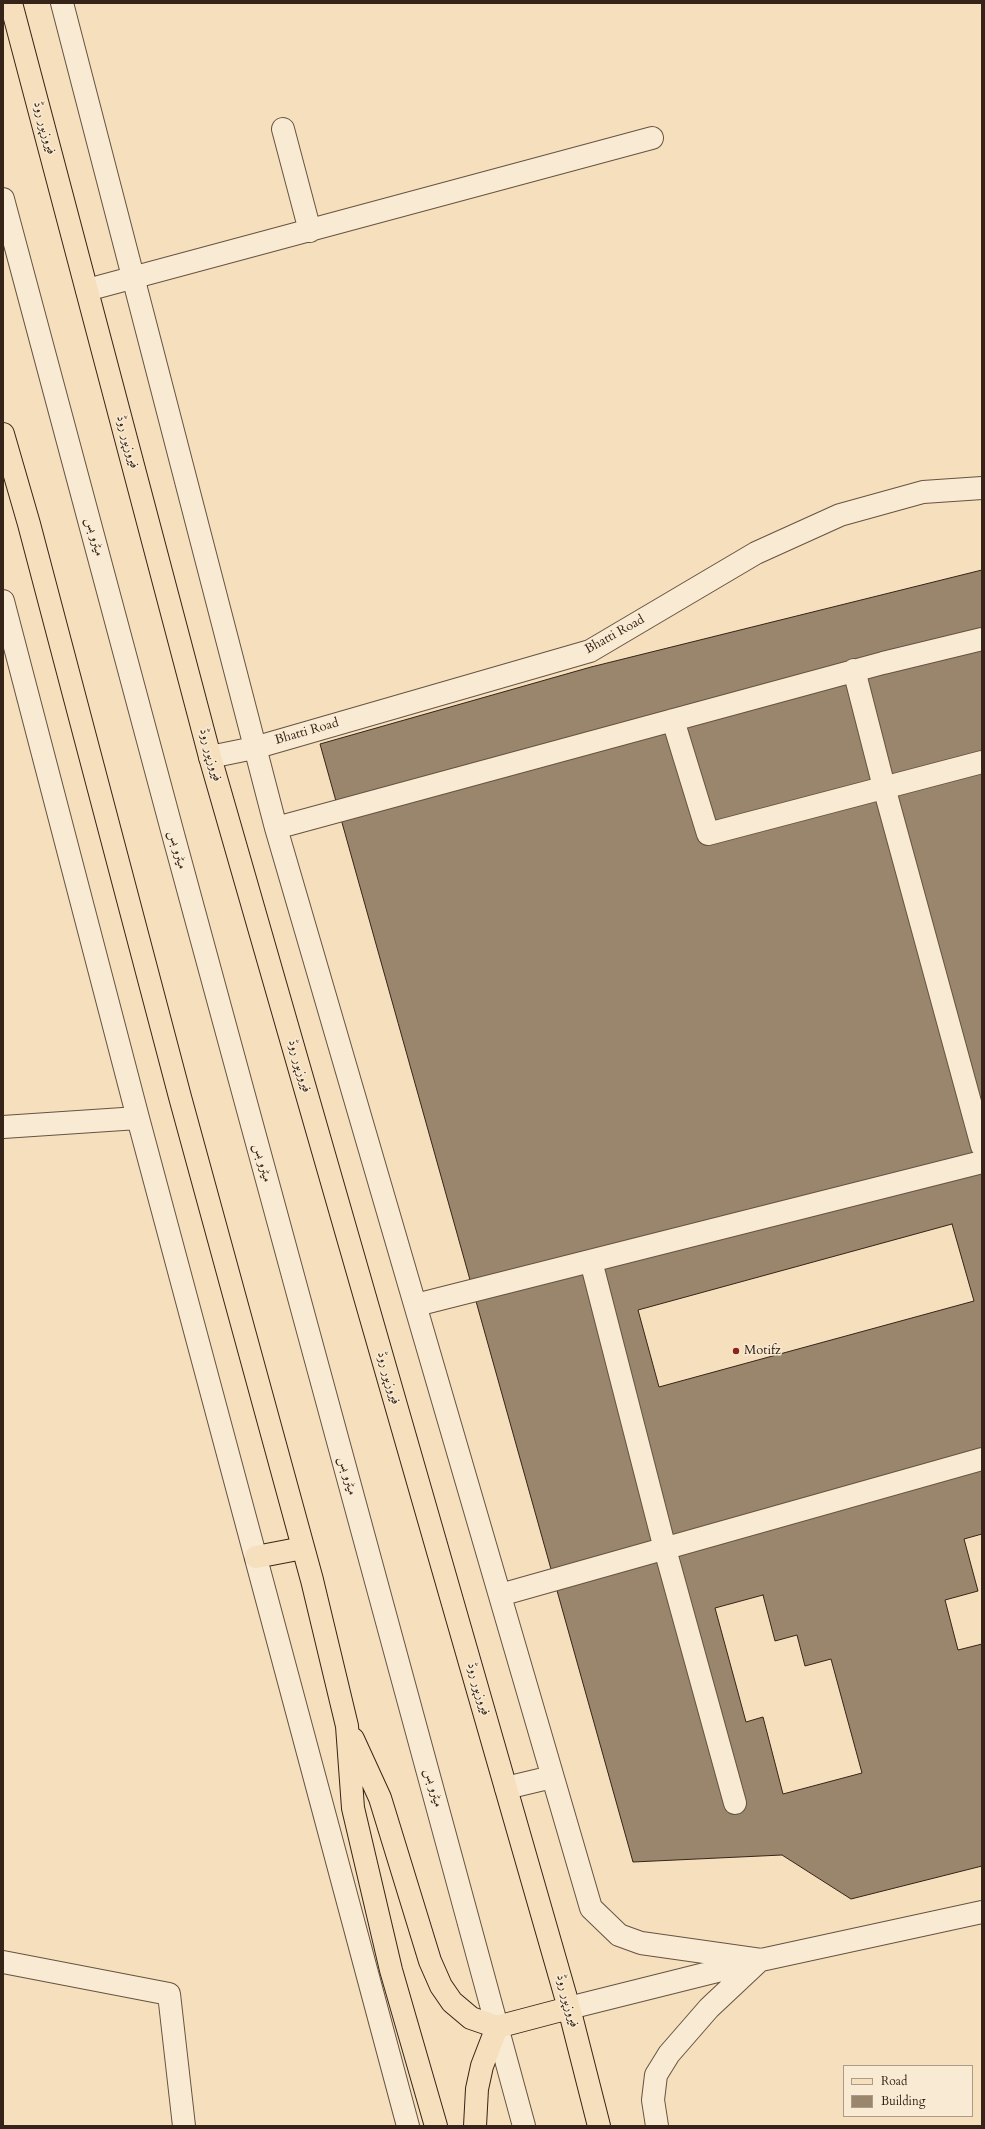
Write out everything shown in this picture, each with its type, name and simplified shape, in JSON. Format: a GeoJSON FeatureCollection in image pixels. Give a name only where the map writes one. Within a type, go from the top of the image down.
{"type":"FeatureCollection","features":[{"type":"Feature","properties":{"kind":"main road","name":"فیروزپور روڈ"},"geometry":{"type":"LineString","coordinates":[[11,3],[210,757],[569,2008],[599,2126]]}},
{"type":"Feature","properties":{"kind":"main road"},"geometry":{"type":"LineString","coordinates":[[3,434],[31,532],[180,1097],[303,1548],[347,1726],[353,1808],[391,1970],[436,2126]]}},
{"type":"Feature","properties":{"kind":"main road"},"geometry":{"type":"LineString","coordinates":[[256,1557],[303,1548]]}},
{"type":"Feature","properties":{"kind":"main road"},"geometry":{"type":"LineString","coordinates":[[347,1726],[380,1798],[430,1961],[441,1986],[452,2002],[471,2018],[497,2027],[569,2008]]}},
{"type":"Feature","properties":{"kind":"main road"},"geometry":{"type":"LineString","coordinates":[[475,2126],[477,2089],[482,2066],[497,2027]]}},
{"type":"Feature","properties":{"kind":"street"},"geometry":{"type":"LineString","coordinates":[[62,3],[132,279],[276,828],[591,1908],[619,1935],[648,1944],[760,1960]]}},
{"type":"Feature","properties":{"kind":"street"},"geometry":{"type":"LineString","coordinates":[[283,129],[310,231]]}},
{"type":"Feature","properties":{"kind":"street"},"geometry":{"type":"LineString","coordinates":[[87,290],[652,138]]}},
{"type":"Feature","properties":{"kind":"street","name":"میٹرو بس"},"geometry":{"type":"LineString","coordinates":[[3,199],[172,834],[524,2126]]}},
{"type":"Feature","properties":{"kind":"street","name":"Bhatti Road"},"geometry":{"type":"LineString","coordinates":[[210,757],[254,748],[590,651],[756,553],[840,515],[923,492],[982,488]]}},
{"type":"Feature","properties":{"kind":"street"},"geometry":{"type":"LineString","coordinates":[[3,601],[138,1118],[408,2126]]}},
{"type":"Feature","properties":{"kind":"street"},"geometry":{"type":"LineString","coordinates":[[276,828],[854,670],[982,639]]}},
{"type":"Feature","properties":{"kind":"street"},"geometry":{"type":"LineString","coordinates":[[854,670],[884,787],[982,1146]]}},
{"type":"Feature","properties":{"kind":"street"},"geometry":{"type":"LineString","coordinates":[[673,720],[708,834],[982,762]]}},
{"type":"Feature","properties":{"kind":"street"},"geometry":{"type":"LineString","coordinates":[[3,1127],[138,1118]]}},
{"type":"Feature","properties":{"kind":"street"},"geometry":{"type":"LineString","coordinates":[[416,1305],[982,1162]]}},
{"type":"Feature","properties":{"kind":"street"},"geometry":{"type":"LineString","coordinates":[[591,1261],[665,1549],[735,1803]]}},
{"type":"Feature","properties":{"kind":"street"},"geometry":{"type":"LineString","coordinates":[[500,1595],[982,1459]]}},
{"type":"Feature","properties":{"kind":"street"},"geometry":{"type":"LineString","coordinates":[[506,1788],[552,1777]]}},
{"type":"Feature","properties":{"kind":"street"},"geometry":{"type":"LineString","coordinates":[[569,2008],[760,1960],[982,1912]]}},
{"type":"Feature","properties":{"kind":"street"},"geometry":{"type":"LineString","coordinates":[[656,2126],[653,2100],[656,2075],[668,2054],[709,2008],[760,1960]]}},
{"type":"Feature","properties":{"kind":"street"},"geometry":{"type":"LineString","coordinates":[[3,1962],[169,1994],[184,2126]]}},
{"type":"Feature","properties":{"kind":"building","name":"Motifz"},"geometry":{"type":"Polygon","coordinates":[[[982,570],[982,1866],[851,1899],[782,1855],[633,1862],[320,744],[591,667],[982,570]]]}},
{"type":"Feature","properties":{"kind":"building"},"geometry":{"type":"Polygon","coordinates":[[[952,1224],[974,1301],[659,1387],[638,1310],[952,1224]]]}},
{"type":"Feature","properties":{"kind":"building"},"geometry":{"type":"Polygon","coordinates":[[[982,1534],[982,1644],[958,1650],[945,1600],[978,1591],[964,1539],[982,1534]]]}},
{"type":"Feature","properties":{"kind":"building"},"geometry":{"type":"Polygon","coordinates":[[[763,1595],[775,1641],[797,1635],[805,1666],[831,1659],[862,1773],[783,1794],[763,1717],[746,1722],[715,1608],[763,1595]]]}},
{"type":"Feature","properties":{"kind":"place","name":"Motifz"},"geometry":{"type":"Point","coordinates":[736,1351]}}]}
